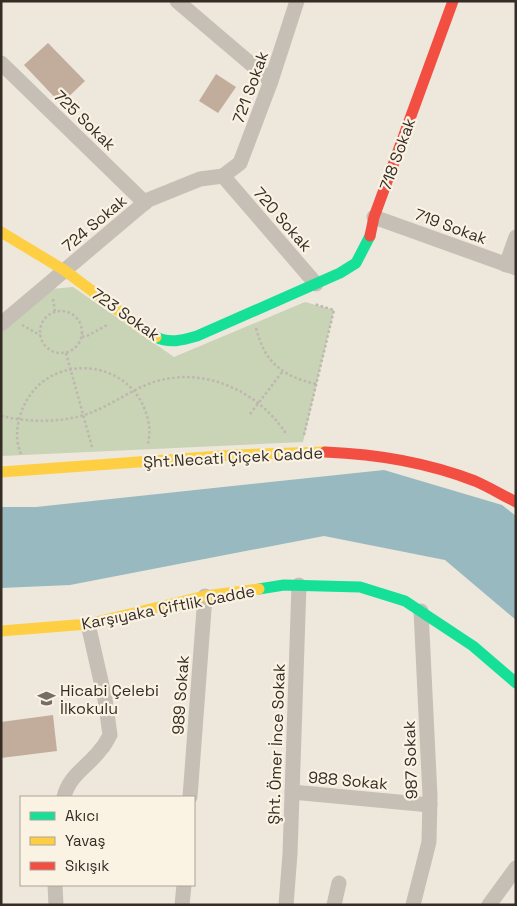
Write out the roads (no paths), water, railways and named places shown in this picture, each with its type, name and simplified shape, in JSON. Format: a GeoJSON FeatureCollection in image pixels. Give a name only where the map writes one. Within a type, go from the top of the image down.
{"type":"FeatureCollection","features":[{"type":"Feature","properties":{"kind":"street"},"geometry":{"type":"LineString","coordinates":[[177,1],[271,81]]}},
{"type":"Feature","properties":{"kind":"street","name":"721 Sokak"},"geometry":{"type":"LineString","coordinates":[[223,176],[240,163],[271,81],[297,1]]}},
{"type":"Feature","properties":{"kind":"street","name":"718 Sokak"},"geometry":{"type":"LineString","coordinates":[[316,284],[356,263],[371,234],[374,217],[453,1]]}},
{"type":"Feature","properties":{"kind":"street","name":"725 Sokak"},"geometry":{"type":"LineString","coordinates":[[1,63],[145,203]]}},
{"type":"Feature","properties":{"kind":"street","name":"724 Sokak"},"geometry":{"type":"LineString","coordinates":[[1,324],[145,203],[200,179],[223,176]]}},
{"type":"Feature","properties":{"kind":"street","name":"720 Sokak"},"geometry":{"type":"LineString","coordinates":[[223,176],[316,284]]}},
{"type":"Feature","properties":{"kind":"street","name":"719 Sokak"},"geometry":{"type":"LineString","coordinates":[[374,217],[511,267]]}},
{"type":"Feature","properties":{"kind":"street","name":"723 Sokak"},"geometry":{"type":"LineString","coordinates":[[1,232],[64,270],[147,332],[164,341],[178,341],[198,336],[316,284]]}},
{"type":"Feature","properties":{"kind":"street"},"geometry":{"type":"LineString","coordinates":[[511,267],[516,236]]}},
{"type":"Feature","properties":{"kind":"street","name":"Şht.Necati Çiçek Cadde"},"geometry":{"type":"LineString","coordinates":[[1,472],[290,451],[359,452],[399,457],[442,468],[498,492],[516,502]]}},
{"type":"Feature","properties":{"kind":"street","name":"Karşıyaka Çiftlik Cadde"},"geometry":{"type":"LineString","coordinates":[[1,631],[88,624],[205,596],[284,585],[360,588],[405,600],[474,646],[516,683]]}},
{"type":"Feature","properties":{"kind":"street","name":"Şht. Ömer İnce Sokak"},"geometry":{"type":"LineString","coordinates":[[286,905],[290,854],[299,585]]}},
{"type":"Feature","properties":{"kind":"street","name":"989 Sokak"},"geometry":{"type":"LineString","coordinates":[[190,796],[205,596]]}},
{"type":"Feature","properties":{"kind":"street","name":"987 Sokak"},"geometry":{"type":"LineString","coordinates":[[413,905],[429,842],[430,805],[421,611]]}},
{"type":"Feature","properties":{"kind":"street"},"geometry":{"type":"LineString","coordinates":[[64,796],[66,789],[79,770],[101,750],[110,735],[105,699],[88,624]]}},
{"type":"Feature","properties":{"kind":"street","name":"988 Sokak"},"geometry":{"type":"LineString","coordinates":[[292,792],[430,805]]}},
{"type":"Feature","properties":{"kind":"street"},"geometry":{"type":"LineString","coordinates":[[489,905],[516,868]]}},
{"type":"Feature","properties":{"kind":"street"},"geometry":{"type":"LineString","coordinates":[[334,905],[339,883]]}},
{"type":"Feature","properties":{"kind":"street"},"geometry":{"type":"LineString","coordinates":[[55,886],[56,905]]}},
{"type":"Feature","properties":{"kind":"street"},"geometry":{"type":"LineString","coordinates":[[182,905],[184,886]]}},
{"type":"Feature","properties":{"kind":"water"},"geometry":{"type":"Polygon","coordinates":[[[384,470],[502,505],[516,516],[516,620],[445,560],[324,536],[70,585],[1,588],[1,507],[36,507],[384,470]]]}},
{"type":"Feature","properties":{"kind":"place","name":"Hicabi Çelebi İlkokulu"},"geometry":{"type":"Point","coordinates":[46,699]}}]}
